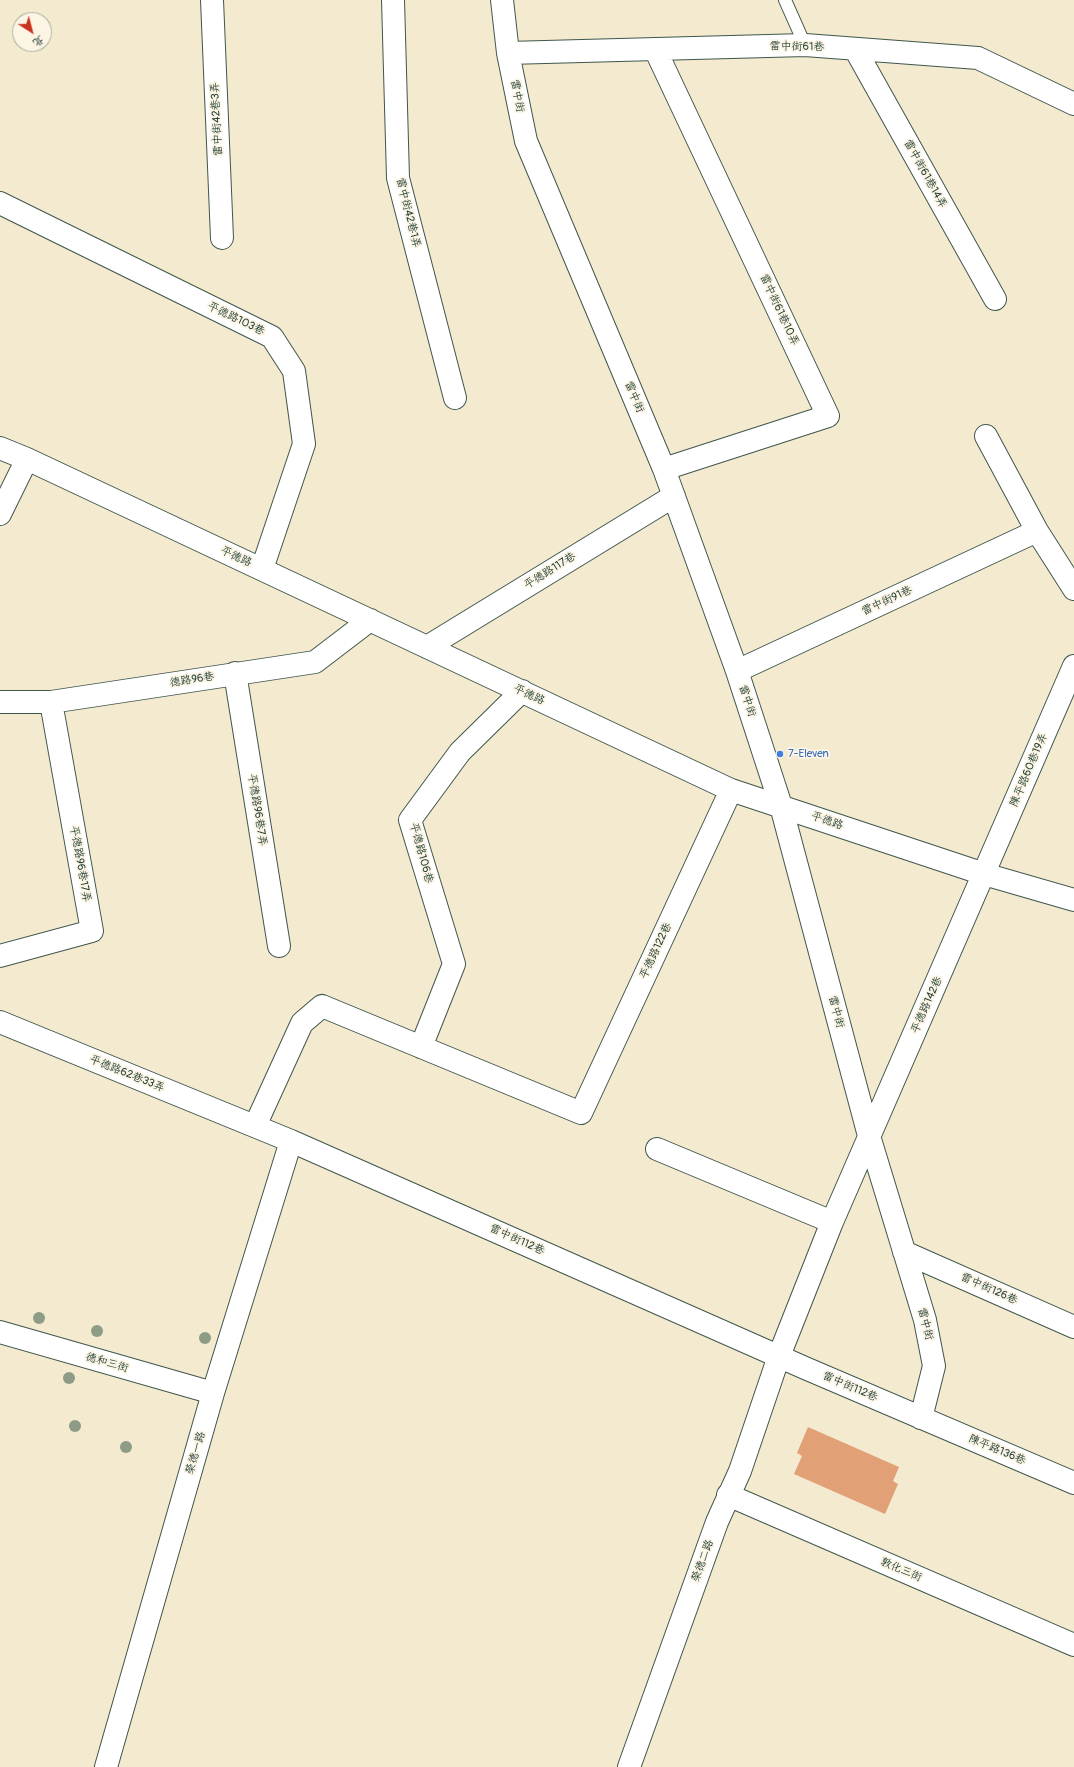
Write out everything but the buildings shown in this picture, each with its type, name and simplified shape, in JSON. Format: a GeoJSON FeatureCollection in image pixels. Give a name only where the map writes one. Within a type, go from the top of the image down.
{"type":"FeatureCollection","features":[{"type":"Feature","properties":{"kind":"street","name":"雷中街42巷3弄"},"geometry":{"type":"LineString","coordinates":[[212,0],[222,238]]}},
{"type":"Feature","properties":{"kind":"street","name":"雷中街42巷1弄"},"geometry":{"type":"LineString","coordinates":[[393,0],[398,178],[455,398]]}},
{"type":"Feature","properties":{"kind":"street","name":"雷中街"},"geometry":{"type":"LineString","coordinates":[[502,0],[508,53],[526,141],[664,469],[737,672],[781,806],[870,1136],[925,1320],[934,1366],[921,1418]]}},
{"type":"Feature","properties":{"kind":"street","name":"雷中街61巷"},"geometry":{"type":"LineString","coordinates":[[508,53],[805,45],[978,58],[1074,104]]}},
{"type":"Feature","properties":{"kind":"street","name":"雷中街61巷10弄"},"geometry":{"type":"LineString","coordinates":[[655,49],[828,416],[664,469]]}},
{"type":"Feature","properties":{"kind":"street","name":"雷中街61巷14弄"},"geometry":{"type":"LineString","coordinates":[[855,49],[995,299]]}},
{"type":"Feature","properties":{"kind":"street","name":"平德路103巷"},"geometry":{"type":"LineString","coordinates":[[0,203],[272,337],[294,371],[304,444],[262,569]]}},
{"type":"Feature","properties":{"kind":"street"},"geometry":{"type":"LineString","coordinates":[[986,436],[1037,531],[1074,589]]}},
{"type":"Feature","properties":{"kind":"street","name":"平德路"},"geometry":{"type":"LineString","coordinates":[[0,448],[27,459],[731,790],[984,874],[1074,900]]}},
{"type":"Feature","properties":{"kind":"street"},"geometry":{"type":"LineString","coordinates":[[0,514],[27,459]]}},
{"type":"Feature","properties":{"kind":"street","name":"平德路117巷"},"geometry":{"type":"LineString","coordinates":[[427,647],[674,496]]}},
{"type":"Feature","properties":{"kind":"street","name":"雷中街91巷"},"geometry":{"type":"LineString","coordinates":[[737,672],[1037,531]]}},
{"type":"Feature","properties":{"kind":"street","name":"德路96巷"},"geometry":{"type":"LineString","coordinates":[[0,702],[51,702],[315,662],[370,620]]}},
{"type":"Feature","properties":{"kind":"street","name":"陳平路60巷19弄"},"geometry":{"type":"LineString","coordinates":[[984,874],[1074,666]]}},
{"type":"Feature","properties":{"kind":"street","name":"平德路96巷7弄"},"geometry":{"type":"LineString","coordinates":[[235,673],[279,946]]}},
{"type":"Feature","properties":{"kind":"street","name":"平德路106巷"},"geometry":{"type":"LineString","coordinates":[[421,1047],[454,964],[410,820],[460,752],[522,691]]}},
{"type":"Feature","properties":{"kind":"street","name":"平德路96巷17弄"},"geometry":{"type":"LineString","coordinates":[[0,956],[92,931],[51,702]]}},
{"type":"Feature","properties":{"kind":"street","name":"平德路122巷"},"geometry":{"type":"LineString","coordinates":[[421,1047],[581,1113],[731,790]]}},
{"type":"Feature","properties":{"kind":"street","name":"平德路142巷"},"geometry":{"type":"LineString","coordinates":[[870,1136],[984,874]]}},
{"type":"Feature","properties":{"kind":"street"},"geometry":{"type":"LineString","coordinates":[[255,1126],[302,1023],[322,1006],[421,1047]]}},
{"type":"Feature","properties":{"kind":"street","name":"平德路62巷33弄"},"geometry":{"type":"LineString","coordinates":[[0,1022],[255,1126]]}},
{"type":"Feature","properties":{"kind":"street","name":"雷中街112巷"},"geometry":{"type":"LineString","coordinates":[[255,1126],[921,1418]]}},
{"type":"Feature","properties":{"kind":"street"},"geometry":{"type":"LineString","coordinates":[[779,1356],[832,1222],[870,1136]]}},
{"type":"Feature","properties":{"kind":"street","name":"榮德一路"},"geometry":{"type":"LineString","coordinates":[[106,1767],[213,1394],[291,1141]]}},
{"type":"Feature","properties":{"kind":"street"},"geometry":{"type":"LineString","coordinates":[[657,1148],[832,1222]]}},
{"type":"Feature","properties":{"kind":"street","name":"雷中街126巷"},"geometry":{"type":"LineString","coordinates":[[904,1252],[1074,1326]]}},
{"type":"Feature","properties":{"kind":"street","name":"德和三街"},"geometry":{"type":"LineString","coordinates":[[0,1332],[213,1394]]}},
{"type":"Feature","properties":{"kind":"street","name":"榮德二路"},"geometry":{"type":"LineString","coordinates":[[629,1767],[728,1495],[740,1471],[779,1356]]}},
{"type":"Feature","properties":{"kind":"street","name":"陳平路136巷"},"geometry":{"type":"LineString","coordinates":[[921,1418],[1074,1483]]}},
{"type":"Feature","properties":{"kind":"street","name":"敦化三街"},"geometry":{"type":"LineString","coordinates":[[728,1495],[1074,1645]]}},
{"type":"Feature","properties":{"kind":"lane"},"geometry":{"type":"LineString","coordinates":[[785,0],[805,45]]}},
{"type":"Feature","properties":{"kind":"place","name":"7-Eleven"},"geometry":{"type":"Point","coordinates":[780,754]}}]}
